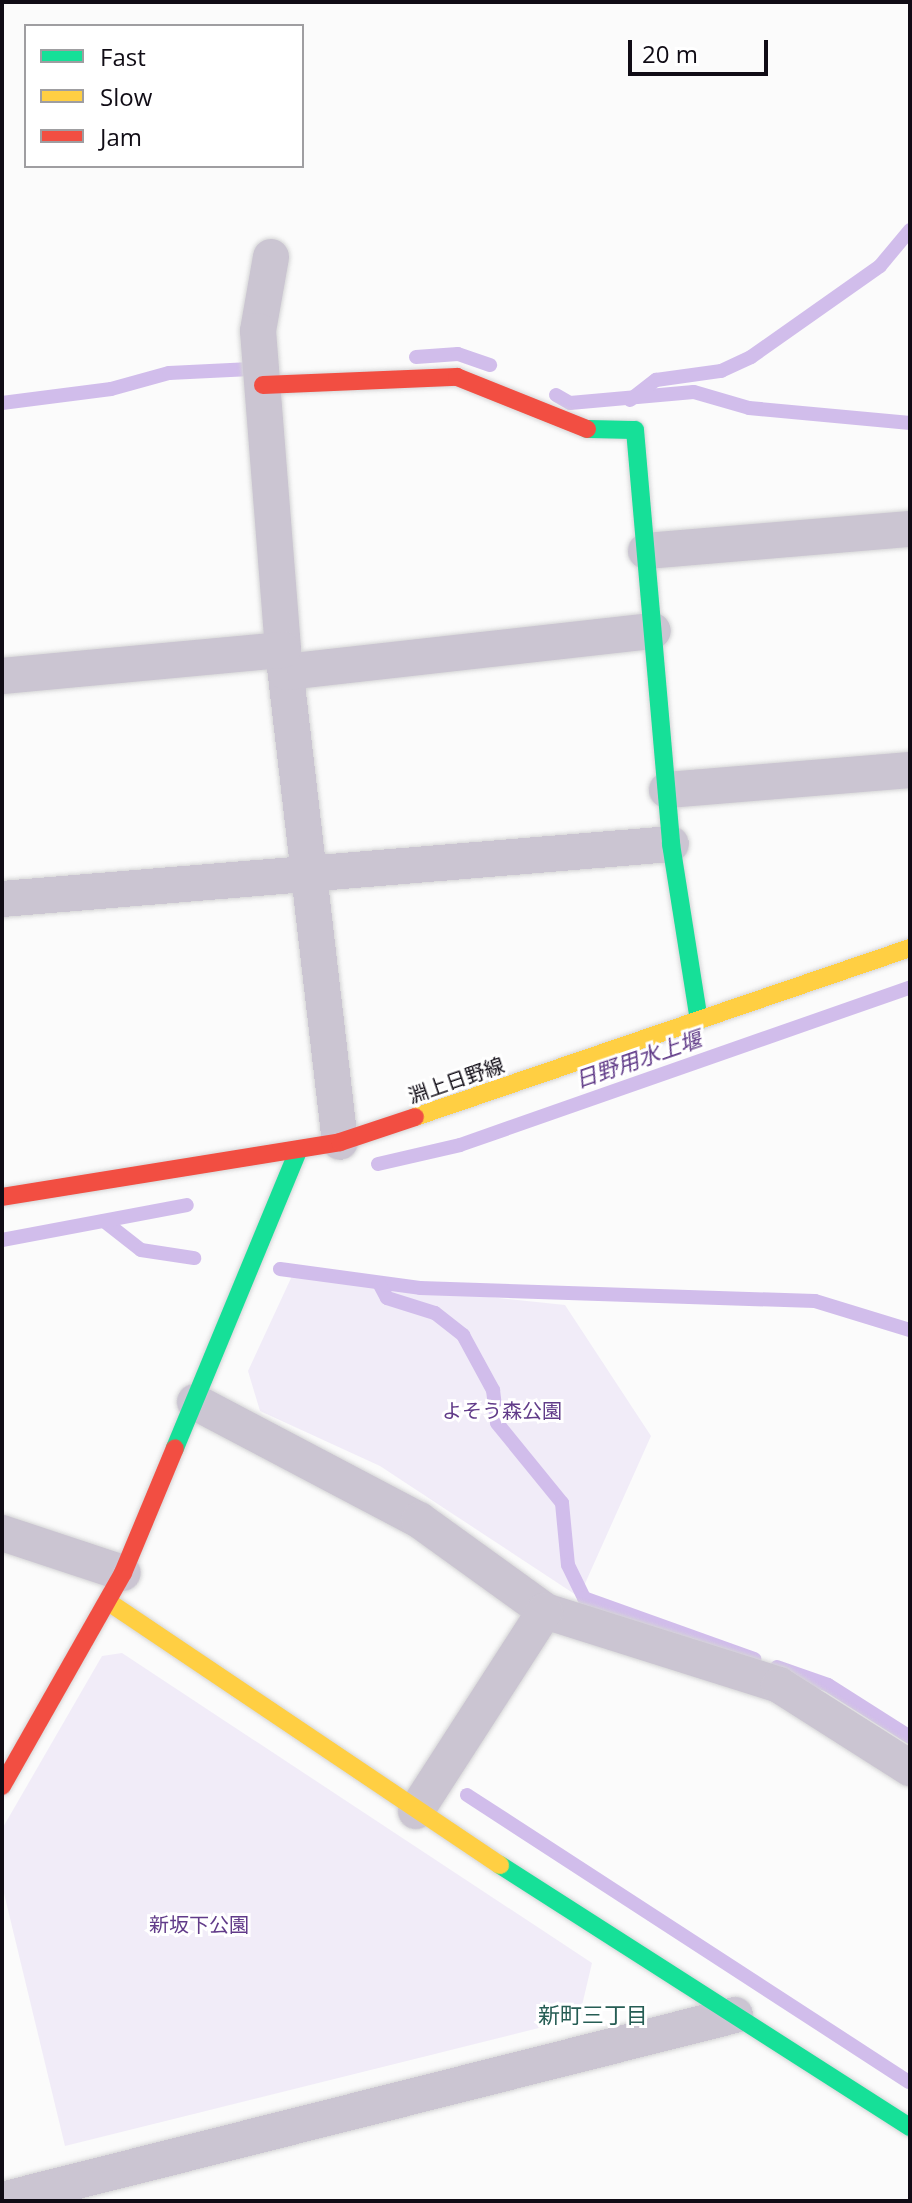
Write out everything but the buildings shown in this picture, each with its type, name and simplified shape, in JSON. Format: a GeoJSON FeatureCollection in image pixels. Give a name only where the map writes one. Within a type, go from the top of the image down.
{"type":"FeatureCollection","features":[{"type":"Feature","properties":{"kind":"street"},"geometry":{"type":"LineString","coordinates":[[271,257],[258,331],[285,661],[340,1142]]}},
{"type":"Feature","properties":{"kind":"street"},"geometry":{"type":"LineString","coordinates":[[263,385],[457,377],[515,396],[572,429],[635,430],[671,844],[699,1021]]}},
{"type":"Feature","properties":{"kind":"street"},"geometry":{"type":"LineString","coordinates":[[646,551],[910,529]]}},
{"type":"Feature","properties":{"kind":"street"},"geometry":{"type":"LineString","coordinates":[[2,676],[285,661],[653,631]]}},
{"type":"Feature","properties":{"kind":"street"},"geometry":{"type":"LineString","coordinates":[[667,790],[910,770]]}},
{"type":"Feature","properties":{"kind":"street"},"geometry":{"type":"LineString","coordinates":[[2,899],[671,844]]}},
{"type":"Feature","properties":{"kind":"street","name":"淵上日野線"},"geometry":{"type":"LineString","coordinates":[[3,1195],[297,1153],[340,1142],[910,948]]}},
{"type":"Feature","properties":{"kind":"street"},"geometry":{"type":"LineString","coordinates":[[2,1786],[116,1588],[297,1153]]}},
{"type":"Feature","properties":{"kind":"street"},"geometry":{"type":"LineString","coordinates":[[195,1402],[419,1520],[545,1611],[779,1685],[910,1768]]}},
{"type":"Feature","properties":{"kind":"street"},"geometry":{"type":"LineString","coordinates":[[2,1533],[116,1588],[416,1811],[910,2127]]}},
{"type":"Feature","properties":{"kind":"street"},"geometry":{"type":"LineString","coordinates":[[416,1811],[545,1611]]}},
{"type":"Feature","properties":{"kind":"street"},"geometry":{"type":"LineString","coordinates":[[2,2200],[735,2015]]}},
{"type":"Feature","properties":{"kind":"green space","name":"よそう森公園"},"geometry":{"type":"Polygon","coordinates":[[[292,1276],[565,1305],[651,1436],[579,1597],[380,1466],[260,1411],[248,1371],[292,1276]]]}},
{"type":"Feature","properties":{"kind":"green space","name":"新坂下公園"},"geometry":{"type":"Polygon","coordinates":[[[122,1653],[592,1963],[579,2018],[65,2146],[2,1885],[2,1829],[102,1656],[122,1653]]]}},
{"type":"Feature","properties":{"kind":"waterway"},"geometry":{"type":"LineString","coordinates":[[630,400],[656,380],[721,371],[751,357],[880,266],[910,230]]}},
{"type":"Feature","properties":{"kind":"waterway"},"geometry":{"type":"LineString","coordinates":[[416,357],[458,354],[490,365]]}},
{"type":"Feature","properties":{"kind":"waterway"},"geometry":{"type":"LineString","coordinates":[[2,403],[111,389],[169,373],[251,369]]}},
{"type":"Feature","properties":{"kind":"waterway"},"geometry":{"type":"LineString","coordinates":[[556,395],[570,403],[694,392],[749,408],[910,423]]}},
{"type":"Feature","properties":{"kind":"waterway","name":"日野用水上堰"},"geometry":{"type":"LineString","coordinates":[[378,1164],[460,1145],[910,987]]}},
{"type":"Feature","properties":{"kind":"waterway","name":"日野用水上堰"},"geometry":{"type":"LineString","coordinates":[[2,1240],[187,1205]]}},
{"type":"Feature","properties":{"kind":"waterway"},"geometry":{"type":"LineString","coordinates":[[104,1221],[141,1250],[194,1258]]}},
{"type":"Feature","properties":{"kind":"waterway"},"geometry":{"type":"LineString","coordinates":[[280,1269],[420,1288],[815,1301],[910,1330]]}},
{"type":"Feature","properties":{"kind":"waterway"},"geometry":{"type":"LineString","coordinates":[[379,1283],[387,1298],[435,1313],[463,1335],[493,1390],[497,1423],[562,1503],[568,1565],[584,1598],[754,1659]]}},
{"type":"Feature","properties":{"kind":"waterway"},"geometry":{"type":"LineString","coordinates":[[777,1667],[828,1685],[910,1737]]}},
{"type":"Feature","properties":{"kind":"waterway"},"geometry":{"type":"LineString","coordinates":[[467,1795],[909,2082]]}},
{"type":"Feature","properties":{"kind":"traffic: fast"},"geometry":{"type":"LineString","coordinates":[[587,429],[635,430],[671,844],[699,1021]]}},
{"type":"Feature","properties":{"kind":"traffic: fast"},"geometry":{"type":"LineString","coordinates":[[175,1448],[297,1153]]}},
{"type":"Feature","properties":{"kind":"traffic: fast"},"geometry":{"type":"LineString","coordinates":[[500,1865],[910,2127]]}},
{"type":"Feature","properties":{"kind":"traffic: slow"},"geometry":{"type":"LineString","coordinates":[[415,1117],[910,948]]}},
{"type":"Feature","properties":{"kind":"traffic: slow"},"geometry":{"type":"LineString","coordinates":[[110,1603],[500,1865]]}},
{"type":"Feature","properties":{"kind":"traffic: jam"},"geometry":{"type":"LineString","coordinates":[[263,385],[457,377],[587,429]]}},
{"type":"Feature","properties":{"kind":"traffic: jam"},"geometry":{"type":"LineString","coordinates":[[2,1197],[340,1142],[415,1117]]}},
{"type":"Feature","properties":{"kind":"traffic: jam"},"geometry":{"type":"LineString","coordinates":[[2,1786],[123,1573],[175,1448]]}},
{"type":"Feature","properties":{"kind":"district","name":"新町三丁目"},"geometry":{"type":"Point","coordinates":[593,2015]}}]}
